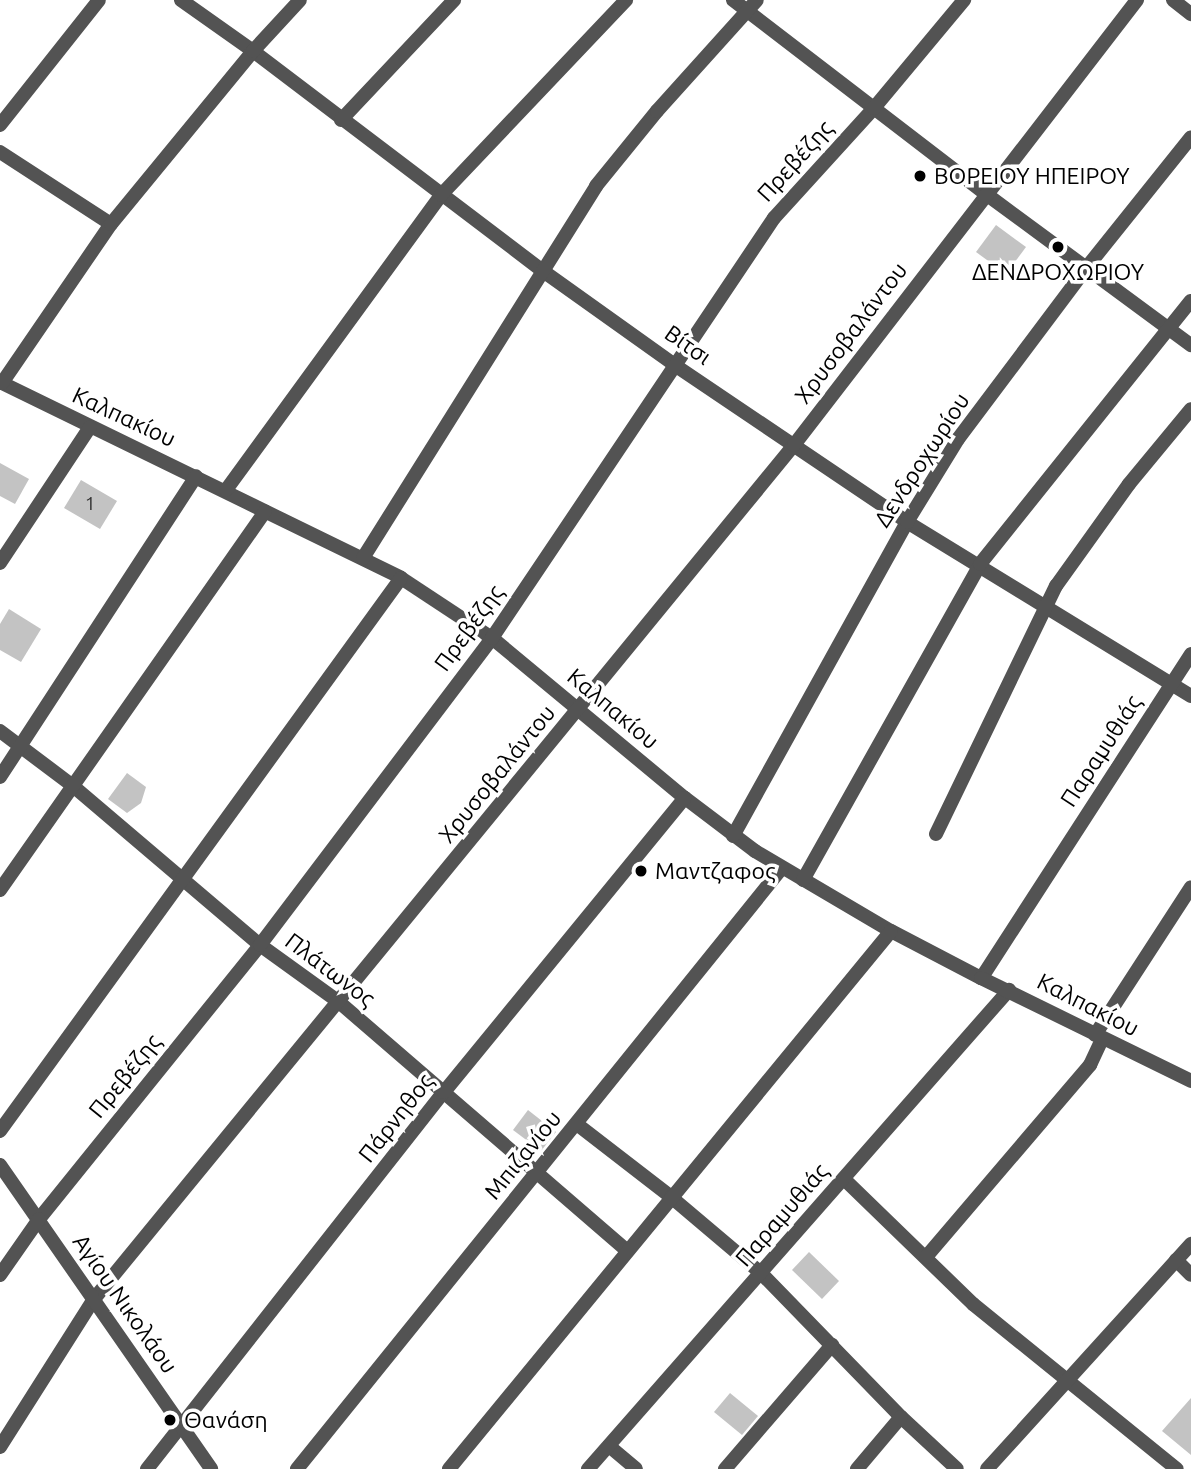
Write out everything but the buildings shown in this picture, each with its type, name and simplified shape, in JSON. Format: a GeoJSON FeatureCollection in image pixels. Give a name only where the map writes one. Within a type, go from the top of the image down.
{"type":"FeatureCollection","features":[{"type":"Feature","properties":{"kind":"street"},"geometry":{"type":"LineString","coordinates":[[0,125],[99,0]]}},
{"type":"Feature","properties":{"kind":"street","name":"Βίτσι"},"geometry":{"type":"LineString","coordinates":[[181,0],[253,51],[543,271],[677,366],[907,522],[980,564],[1191,696]]}},
{"type":"Feature","properties":{"kind":"street"},"geometry":{"type":"LineString","coordinates":[[1,382],[111,224],[253,51],[300,0]]}},
{"type":"Feature","properties":{"kind":"street"},"geometry":{"type":"LineString","coordinates":[[341,120],[454,0]]}},
{"type":"Feature","properties":{"kind":"street"},"geometry":{"type":"LineString","coordinates":[[226,490],[441,195],[626,0]]}},
{"type":"Feature","properties":{"kind":"street"},"geometry":{"type":"LineString","coordinates":[[733,0],[752,5],[874,108],[1166,329],[1191,345]]}},
{"type":"Feature","properties":{"kind":"street","name":"Πρεβέζης"},"geometry":{"type":"LineString","coordinates":[[0,1275],[39,1219],[260,944],[492,638],[774,218],[874,108],[964,0]]}},
{"type":"Feature","properties":{"kind":"street","name":"Χρυσοβαλάντου"},"geometry":{"type":"LineString","coordinates":[[0,1447],[94,1299],[794,445],[1137,0]]}},
{"type":"Feature","properties":{"kind":"street"},"geometry":{"type":"LineString","coordinates":[[1173,0],[1191,13]]}},
{"type":"Feature","properties":{"kind":"street"},"geometry":{"type":"LineString","coordinates":[[363,558],[596,186],[636,135],[752,5]]}},
{"type":"Feature","properties":{"kind":"street","name":"Δενδροχωρίου"},"geometry":{"type":"LineString","coordinates":[[733,836],[907,522],[958,439],[1087,267],[1191,137]]}},
{"type":"Feature","properties":{"kind":"street"},"geometry":{"type":"LineString","coordinates":[[0,152],[111,224]]}},
{"type":"Feature","properties":{"kind":"street"},"geometry":{"type":"LineString","coordinates":[[803,880],[980,564],[1191,301]]}},
{"type":"Feature","properties":{"kind":"street","name":"Καλπακίου"},"geometry":{"type":"LineString","coordinates":[[1,382],[401,578],[492,638],[685,798],[733,836],[782,869],[981,978],[1191,1081]]}},
{"type":"Feature","properties":{"kind":"street"},"geometry":{"type":"LineString","coordinates":[[936,834],[1056,586],[1129,484],[1191,409]]}},
{"type":"Feature","properties":{"kind":"street"},"geometry":{"type":"LineString","coordinates":[[0,563],[90,427]]}},
{"type":"Feature","properties":{"kind":"street"},"geometry":{"type":"LineString","coordinates":[[0,777],[196,476]]}},
{"type":"Feature","properties":{"kind":"street"},"geometry":{"type":"LineString","coordinates":[[0,890],[265,512]]}},
{"type":"Feature","properties":{"kind":"street"},"geometry":{"type":"LineString","coordinates":[[0,1131],[401,578]]}},
{"type":"Feature","properties":{"kind":"street","name":"Παραμυθιάς"},"geometry":{"type":"LineString","coordinates":[[981,978],[1191,654]]}},
{"type":"Feature","properties":{"kind":"street","name":"Πλάτωνος"},"geometry":{"type":"LineString","coordinates":[[0,731],[73,786],[260,944],[339,1002],[539,1172],[627,1251]]}},
{"type":"Feature","properties":{"kind":"street","name":"Πάρνηθος"},"geometry":{"type":"LineString","coordinates":[[147,1469],[444,1092],[685,798]]}},
{"type":"Feature","properties":{"kind":"street","name":"Μπιζανίου"},"geometry":{"type":"LineString","coordinates":[[297,1469],[578,1125],[782,869]]}},
{"type":"Feature","properties":{"kind":"street"},"geometry":{"type":"LineString","coordinates":[[926,1257],[1090,1065],[1099,1037],[1191,887]]}},
{"type":"Feature","properties":{"kind":"street"},"geometry":{"type":"LineString","coordinates":[[449,1469],[891,931]]}},
{"type":"Feature","properties":{"kind":"street","name":"Παραμυθιάς"},"geometry":{"type":"LineString","coordinates":[[588,1469],[1009,990]]}},
{"type":"Feature","properties":{"kind":"street"},"geometry":{"type":"LineString","coordinates":[[578,1125],[671,1197],[761,1273],[901,1417],[957,1469]]}},
{"type":"Feature","properties":{"kind":"street","name":"Αγίου Νικολάου"},"geometry":{"type":"LineString","coordinates":[[0,1165],[211,1469]]}},
{"type":"Feature","properties":{"kind":"street"},"geometry":{"type":"LineString","coordinates":[[844,1178],[973,1304],[1066,1382],[1177,1469]]}},
{"type":"Feature","properties":{"kind":"street"},"geometry":{"type":"LineString","coordinates":[[987,1469],[1191,1244]]}},
{"type":"Feature","properties":{"kind":"street"},"geometry":{"type":"LineString","coordinates":[[1176,1260],[1191,1275]]}},
{"type":"Feature","properties":{"kind":"street"},"geometry":{"type":"LineString","coordinates":[[725,1469],[832,1345]]}},
{"type":"Feature","properties":{"kind":"street"},"geometry":{"type":"LineString","coordinates":[[857,1469],[901,1417]]}},
{"type":"Feature","properties":{"kind":"street"},"geometry":{"type":"LineString","coordinates":[[609,1446],[636,1469]]}},
{"type":"Feature","properties":{"kind":"place","name":"ΒΟΡΕΙΟΥ ΗΠΕΙΡΟΥ"},"geometry":{"type":"Point","coordinates":[920,176]}},
{"type":"Feature","properties":{"kind":"place","name":"ΔΕΝΔΡΟΧΩΡΙΟΥ"},"geometry":{"type":"Point","coordinates":[1058,247]}},
{"type":"Feature","properties":{"kind":"place","name":"Μαντζαφος"},"geometry":{"type":"Point","coordinates":[641,871]}},
{"type":"Feature","properties":{"kind":"place","name":"Θανάση"},"geometry":{"type":"Point","coordinates":[170,1420]}}]}
